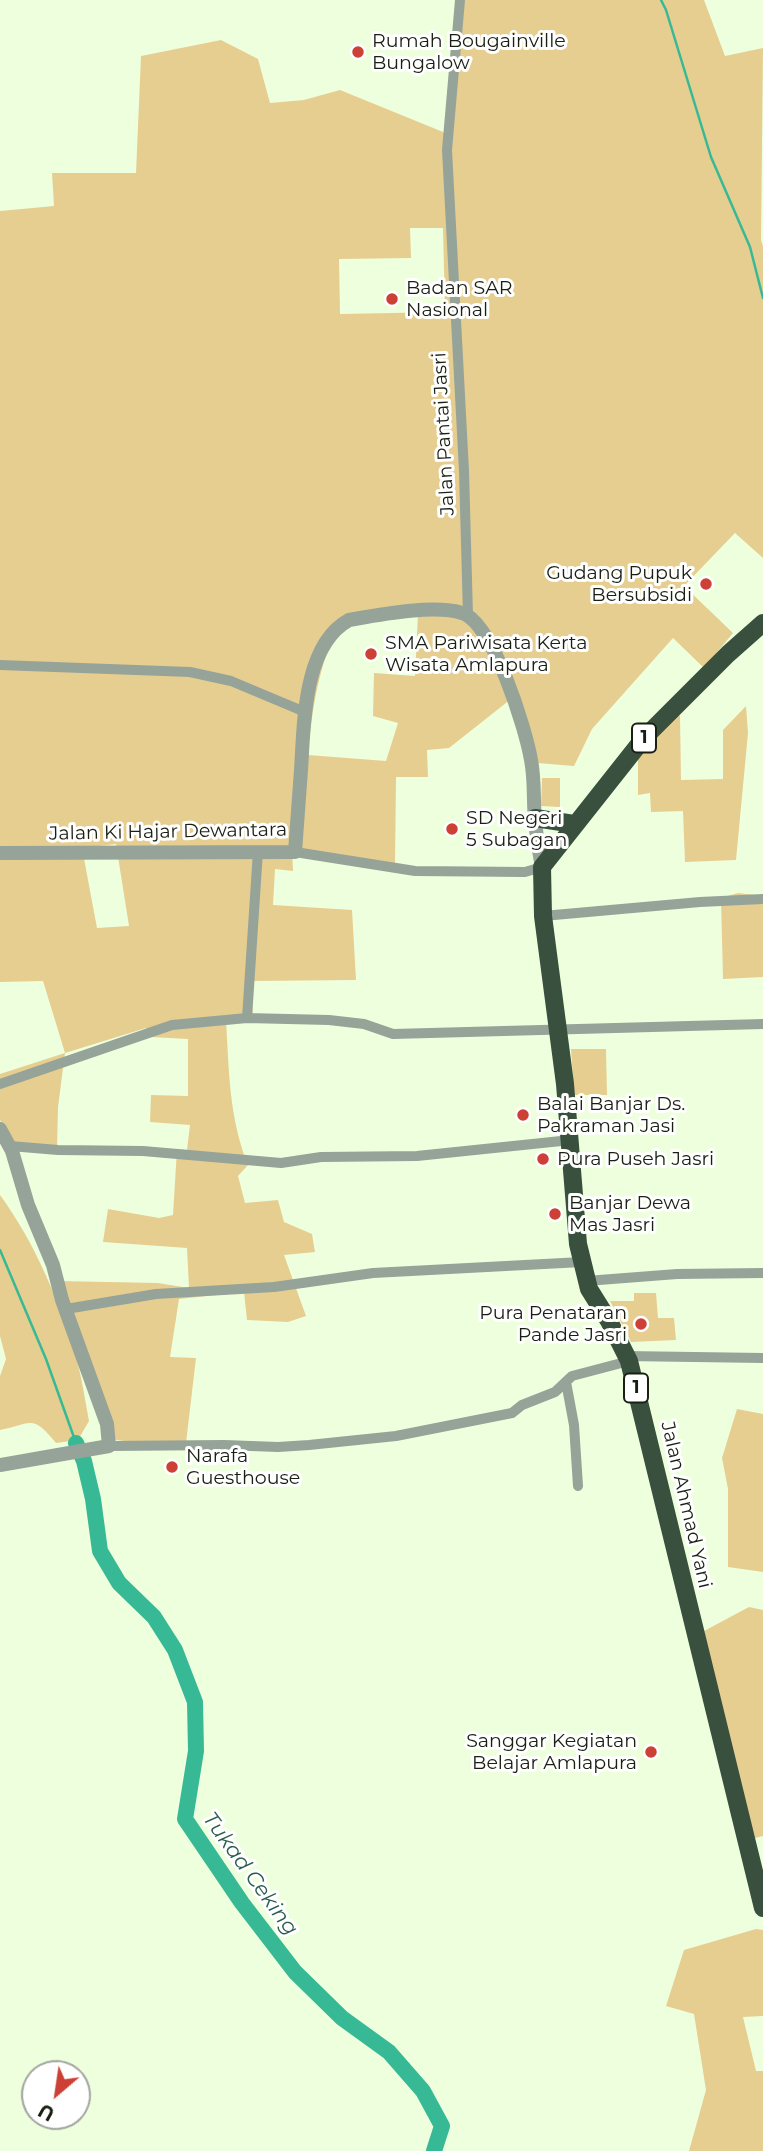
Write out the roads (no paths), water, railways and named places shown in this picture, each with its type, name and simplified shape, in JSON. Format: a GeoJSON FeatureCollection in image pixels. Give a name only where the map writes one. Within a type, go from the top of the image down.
{"type":"FeatureCollection","features":[{"type":"Feature","properties":{"kind":"highway","name":"1"},"geometry":{"type":"LineString","coordinates":[[542,867],[644,738],[727,654],[763,623]]}},
{"type":"Feature","properties":{"kind":"highway"},"geometry":{"type":"LineString","coordinates":[[535,818],[574,824]]}},
{"type":"Feature","properties":{"kind":"highway","name":"Jalan Ahmad Yani"},"geometry":{"type":"LineString","coordinates":[[542,867],[543,916],[582,1262],[586,1280],[627,1358],[763,1908]]}},
{"type":"Feature","properties":{"kind":"street","name":"Jalan Pantai Jasri"},"geometry":{"type":"LineString","coordinates":[[460,0],[447,150],[464,471],[468,616]]}},
{"type":"Feature","properties":{"kind":"street","name":"Jalan Ki Hajar Dewantara"},"geometry":{"type":"LineString","coordinates":[[0,853],[295,852],[305,712],[316,665],[330,637],[340,625],[349,620],[415,611],[457,612],[468,616]]}},
{"type":"Feature","properties":{"kind":"street"},"geometry":{"type":"LineString","coordinates":[[295,852],[415,871],[525,872],[542,867],[531,761],[516,705],[494,652],[480,628],[468,616]]}},
{"type":"Feature","properties":{"kind":"street"},"geometry":{"type":"LineString","coordinates":[[0,665],[190,672],[231,681],[305,712]]}},
{"type":"Feature","properties":{"kind":"street"},"geometry":{"type":"LineString","coordinates":[[247,1018],[258,852]]}},
{"type":"Feature","properties":{"kind":"street"},"geometry":{"type":"LineString","coordinates":[[543,916],[763,900]]}},
{"type":"Feature","properties":{"kind":"street"},"geometry":{"type":"LineString","coordinates":[[0,1084],[172,1025],[247,1018],[354,1022],[393,1034],[763,1024]]}},
{"type":"Feature","properties":{"kind":"street"},"geometry":{"type":"LineString","coordinates":[[0,1129],[10,1146],[28,1205],[53,1265],[107,1424],[102,1447]]}},
{"type":"Feature","properties":{"kind":"street"},"geometry":{"type":"LineString","coordinates":[[10,1146],[58,1150],[143,1151],[281,1163],[321,1157],[417,1156],[570,1140]]}},
{"type":"Feature","properties":{"kind":"street"},"geometry":{"type":"LineString","coordinates":[[66,1309],[185,1291],[319,1282],[381,1273],[582,1262]]}},
{"type":"Feature","properties":{"kind":"street"},"geometry":{"type":"LineString","coordinates":[[586,1280],[677,1274],[763,1273]]}},
{"type":"Feature","properties":{"kind":"street"},"geometry":{"type":"LineString","coordinates":[[0,1465],[69,1455],[102,1447],[278,1447],[396,1436],[512,1413],[522,1405],[555,1391],[572,1376],[627,1358],[763,1358]]}},
{"type":"Feature","properties":{"kind":"street"},"geometry":{"type":"LineString","coordinates":[[565,1382],[573,1425],[578,1486]]}},
{"type":"Feature","properties":{"kind":"waterway"},"geometry":{"type":"LineString","coordinates":[[661,0],[711,157],[750,247],[763,298]]}},
{"type":"Feature","properties":{"kind":"waterway"},"geometry":{"type":"LineString","coordinates":[[0,1250],[46,1359],[76,1443]]}},
{"type":"Feature","properties":{"kind":"waterway","name":"Tukad Ceking"},"geometry":{"type":"LineString","coordinates":[[76,1443],[84,1461],[93,1499],[100,1551],[119,1583],[154,1617],[175,1650],[195,1702],[196,1751],[185,1819],[242,1903],[295,1972],[342,2018],[389,2052],[423,2091],[442,2126],[434,2151]]}},
{"type":"Feature","properties":{"kind":"place","name":"Rumah Bougainville Bungalow"},"geometry":{"type":"Point","coordinates":[358,52]}},
{"type":"Feature","properties":{"kind":"place","name":"Badan SAR Nasional"},"geometry":{"type":"Point","coordinates":[392,299]}},
{"type":"Feature","properties":{"kind":"place","name":"Gudang Pupuk Bersubsidi"},"geometry":{"type":"Point","coordinates":[706,584]}},
{"type":"Feature","properties":{"kind":"place","name":"SMA Pariwisata Kerta Wisata Amlapura"},"geometry":{"type":"Point","coordinates":[371,654]}},
{"type":"Feature","properties":{"kind":"place","name":"SD Negeri 5 Subagan"},"geometry":{"type":"Point","coordinates":[452,829]}},
{"type":"Feature","properties":{"kind":"place","name":"Balai Banjar Ds. Pakraman Jasi"},"geometry":{"type":"Point","coordinates":[523,1115]}},
{"type":"Feature","properties":{"kind":"place","name":"Pura Puseh Jasri"},"geometry":{"type":"Point","coordinates":[543,1159]}},
{"type":"Feature","properties":{"kind":"place","name":"Banjar Dewa Mas Jasri"},"geometry":{"type":"Point","coordinates":[555,1214]}},
{"type":"Feature","properties":{"kind":"place","name":"Pura Penataran Pande Jasri"},"geometry":{"type":"Point","coordinates":[641,1324]}},
{"type":"Feature","properties":{"kind":"place","name":"Narafa Guesthouse"},"geometry":{"type":"Point","coordinates":[172,1467]}},
{"type":"Feature","properties":{"kind":"place","name":"Sanggar Kegiatan Belajar Amlapura"},"geometry":{"type":"Point","coordinates":[651,1752]}}]}
